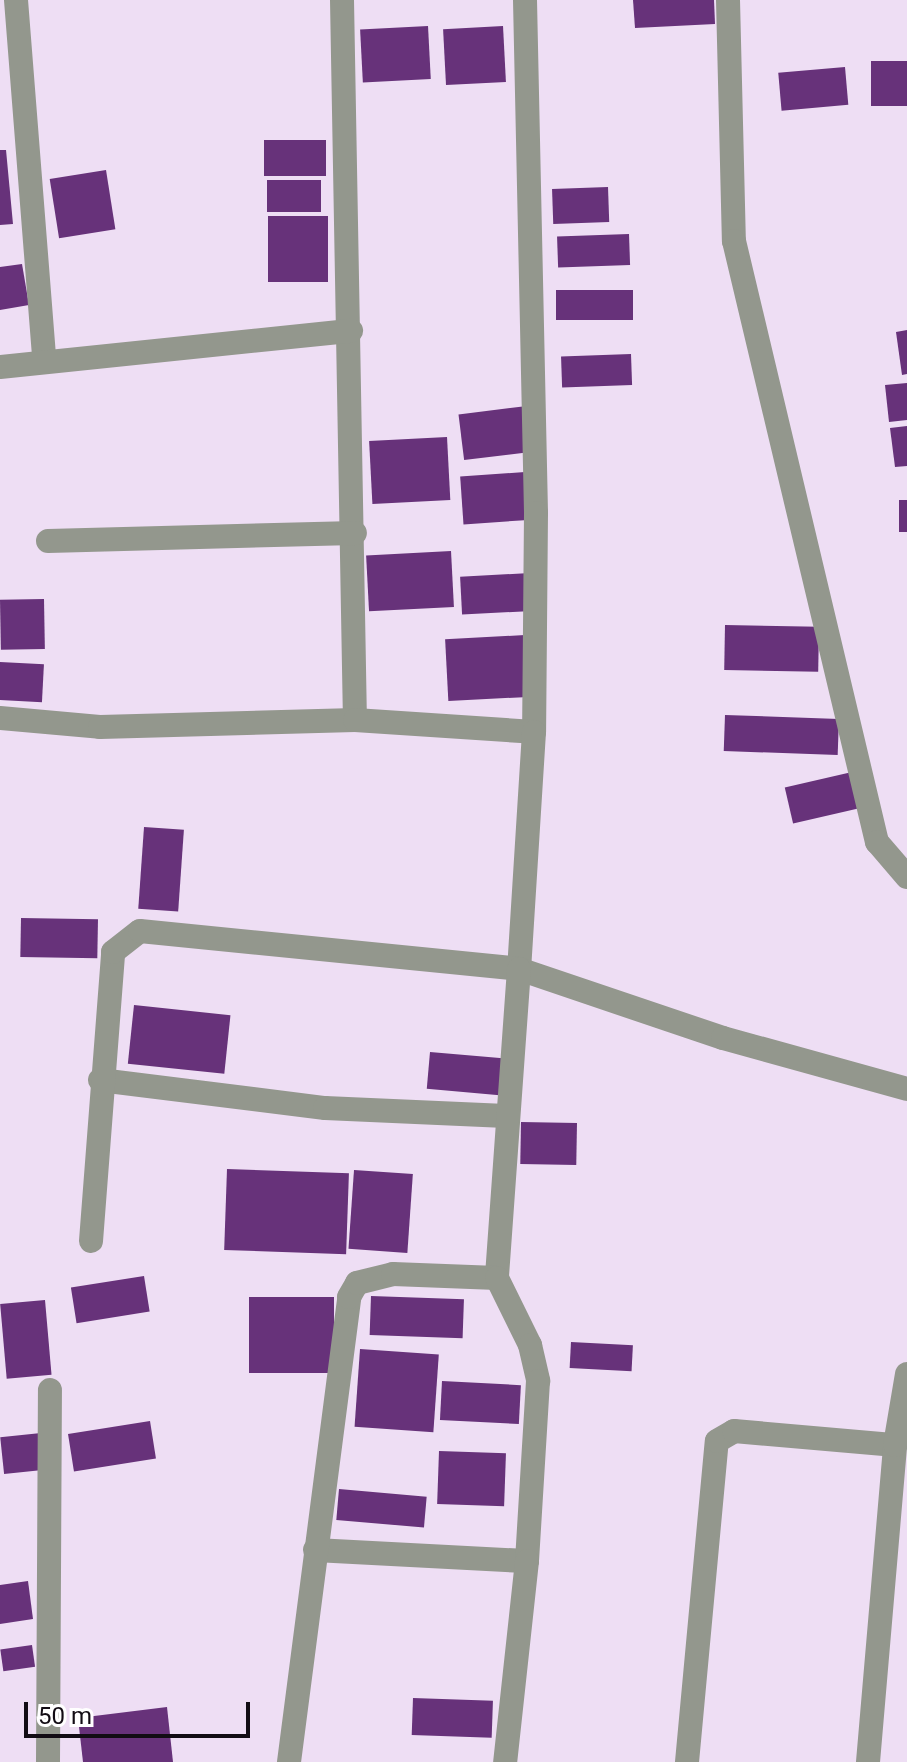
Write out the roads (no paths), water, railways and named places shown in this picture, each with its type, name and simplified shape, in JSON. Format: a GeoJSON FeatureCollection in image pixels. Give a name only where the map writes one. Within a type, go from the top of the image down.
{"type":"FeatureCollection","features":[{"type":"Feature","properties":{"kind":"street"},"geometry":{"type":"LineString","coordinates":[[16,0],[44,359]]}},
{"type":"Feature","properties":{"kind":"street"},"geometry":{"type":"LineString","coordinates":[[342,0],[355,533],[355,720]]}},
{"type":"Feature","properties":{"kind":"street"},"geometry":{"type":"LineString","coordinates":[[505,1762],[527,1561],[538,1381],[530,1345],[497,1278],[534,732],[536,513],[525,0]]}},
{"type":"Feature","properties":{"kind":"street"},"geometry":{"type":"LineString","coordinates":[[728,0],[734,241],[877,842],[907,877]]}},
{"type":"Feature","properties":{"kind":"street"},"geometry":{"type":"LineString","coordinates":[[0,367],[44,359],[351,331]]}},
{"type":"Feature","properties":{"kind":"street"},"geometry":{"type":"LineString","coordinates":[[48,541],[355,533]]}},
{"type":"Feature","properties":{"kind":"street"},"geometry":{"type":"LineString","coordinates":[[0,718],[100,727],[355,720],[534,732]]}},
{"type":"Feature","properties":{"kind":"street"},"geometry":{"type":"LineString","coordinates":[[91,1241],[100,1080],[113,952],[140,931],[519,969],[723,1038],[907,1089]]}},
{"type":"Feature","properties":{"kind":"street"},"geometry":{"type":"LineString","coordinates":[[100,1080],[325,1108],[506,1116]]}},
{"type":"Feature","properties":{"kind":"street"},"geometry":{"type":"LineString","coordinates":[[289,1762],[349,1297],[357,1283],[393,1274],[497,1278]]}},
{"type":"Feature","properties":{"kind":"street"},"geometry":{"type":"LineString","coordinates":[[868,1762],[895,1445],[907,1374]]}},
{"type":"Feature","properties":{"kind":"street"},"geometry":{"type":"LineString","coordinates":[[48,1762],[50,1390]]}},
{"type":"Feature","properties":{"kind":"street"},"geometry":{"type":"LineString","coordinates":[[687,1762],[717,1441],[734,1431],[895,1445]]}},
{"type":"Feature","properties":{"kind":"street"},"geometry":{"type":"LineString","coordinates":[[315,1550],[527,1561]]}}]}
